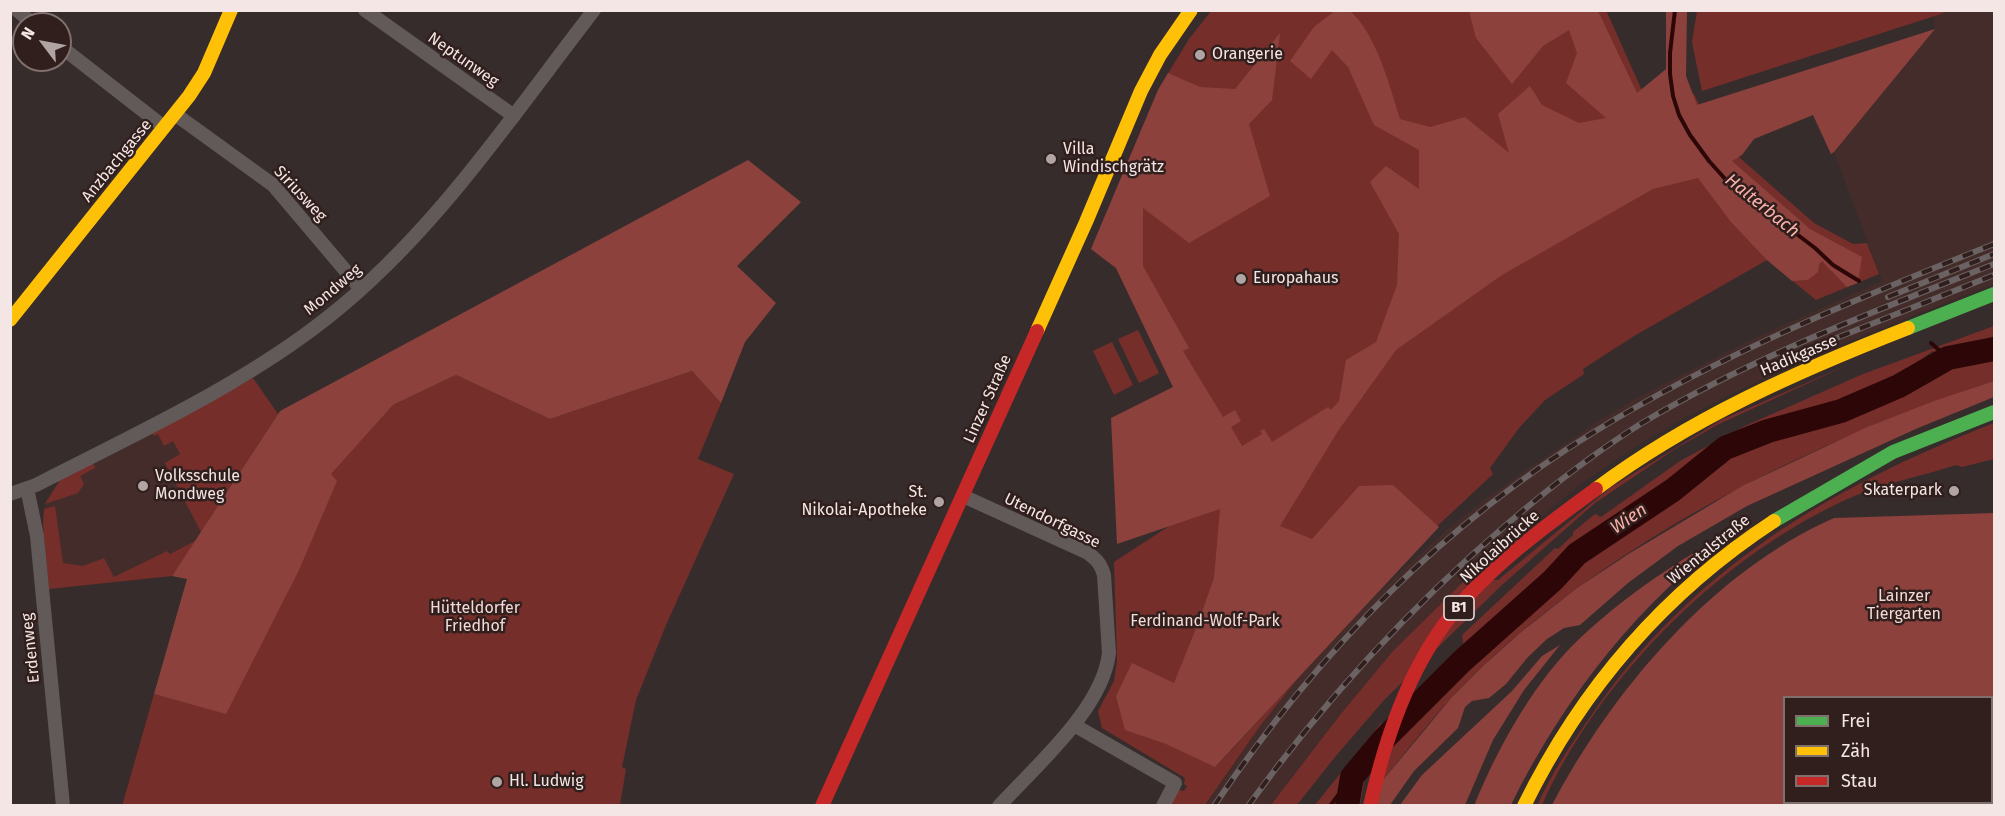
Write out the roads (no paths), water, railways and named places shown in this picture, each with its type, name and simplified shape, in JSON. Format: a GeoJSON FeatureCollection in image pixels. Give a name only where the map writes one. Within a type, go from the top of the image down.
{"type":"FeatureCollection","features":[{"type":"Feature","properties":{"kind":"main road","name":"Anzbachgasse"},"geometry":{"type":"LineString","coordinates":[[10,320],[175,114],[204,73],[231,10]]}},
{"type":"Feature","properties":{"kind":"main road","name":"Linzer Straße"},"geometry":{"type":"LineString","coordinates":[[822,806],[1086,222],[1141,91],[1187,12]]}},
{"type":"Feature","properties":{"kind":"main road","name":"Hadikgasse"},"geometry":{"type":"LineString","coordinates":[[1625,467],[1706,418],[1778,382],[1995,294]]}},
{"type":"Feature","properties":{"kind":"main road","name":"Wientalstraße"},"geometry":{"type":"LineString","coordinates":[[1524,806],[1566,729],[1616,661],[1644,630],[1706,571],[1765,527],[1809,499],[1894,452],[1995,412]]}},
{"type":"Feature","properties":{"kind":"main road","name":"Nikolaibrücke"},"geometry":{"type":"LineString","coordinates":[[1370,806],[1393,724],[1413,676],[1438,633],[1472,592],[1520,549],[1625,467]]}},
{"type":"Feature","properties":{"kind":"street","name":"Neptunweg"},"geometry":{"type":"LineString","coordinates":[[364,10],[514,116]]}},
{"type":"Feature","properties":{"kind":"street","name":"Mondweg"},"geometry":{"type":"LineString","coordinates":[[16,490],[250,371],[326,319],[362,289],[440,207],[514,116],[594,10]]}},
{"type":"Feature","properties":{"kind":"street"},"geometry":{"type":"LineString","coordinates":[[72,54],[164,127]]}},
{"type":"Feature","properties":{"kind":"street","name":"Siriusweg"},"geometry":{"type":"LineString","coordinates":[[175,114],[273,185],[362,289]]}},
{"type":"Feature","properties":{"kind":"street","name":"Erdenweg"},"geometry":{"type":"LineString","coordinates":[[16,490],[37,536],[63,806]]}},
{"type":"Feature","properties":{"kind":"street","name":"Utendorfgasse"},"geometry":{"type":"LineString","coordinates":[[963,496],[1088,553],[1102,567],[1108,653],[1103,678],[1074,725],[999,806]]}},
{"type":"Feature","properties":{"kind":"street"},"geometry":{"type":"LineString","coordinates":[[1074,725],[1175,783],[1163,806]]}},
{"type":"Feature","properties":{"kind":"waterway","name":"Halterbach"},"geometry":{"type":"LineString","coordinates":[[1675,10],[1670,74],[1679,115],[1690,135],[1727,181],[1815,248],[1833,265],[1859,281]]}},
{"type":"Feature","properties":{"kind":"waterway","name":"Halterbach"},"geometry":{"type":"LineString","coordinates":[[1931,343],[1948,358]]}},
{"type":"Feature","properties":{"kind":"waterway","name":"Wien"},"geometry":{"type":"LineString","coordinates":[[1347,806],[1352,777],[1383,740],[1461,662],[1553,580],[1577,554],[1673,490],[1725,448],[1768,431],[1841,411],[1899,386],[1948,358],[1994,349]]}},
{"type":"Feature","properties":{"kind":"waterway"},"geometry":{"type":"LineString","coordinates":[[1330,806],[1352,777]]}},
{"type":"Feature","properties":{"kind":"railway"},"geometry":{"type":"LineString","coordinates":[[1214,806],[1294,698],[1384,598],[1483,509],[1537,469],[1641,404],[1740,353],[1892,285],[1994,244]]}},
{"type":"Feature","properties":{"kind":"railway"},"geometry":{"type":"LineString","coordinates":[[1888,297],[1994,254]]}},
{"type":"Feature","properties":{"kind":"railway"},"geometry":{"type":"LineString","coordinates":[[1248,806],[1337,693],[1435,589],[1506,525],[1589,459],[1642,423],[1727,377],[1815,336],[1994,264]]}},
{"type":"Feature","properties":{"kind":"railway"},"geometry":{"type":"LineString","coordinates":[[1819,345],[1994,275]]}},
{"type":"Feature","properties":{"kind":"place","name":"Orangerie"},"geometry":{"type":"Point","coordinates":[1200,55]}},
{"type":"Feature","properties":{"kind":"place","name":"Villa Windischgrätz"},"geometry":{"type":"Point","coordinates":[1051,159]}},
{"type":"Feature","properties":{"kind":"place","name":"Europahaus"},"geometry":{"type":"Point","coordinates":[1241,279]}},
{"type":"Feature","properties":{"kind":"place","name":"Volksschule Mondweg"},"geometry":{"type":"Point","coordinates":[143,486]}},
{"type":"Feature","properties":{"kind":"place","name":"Skaterpark"},"geometry":{"type":"Point","coordinates":[1954,491]}},
{"type":"Feature","properties":{"kind":"place","name":"St. Nikolai-Apotheke"},"geometry":{"type":"Point","coordinates":[939,502]}},
{"type":"Feature","properties":{"kind":"place","name":"Hl. Ludwig"},"geometry":{"type":"Point","coordinates":[497,782]}},
{"type":"Feature","properties":{"kind":"park label","name":"Lainzer Tiergarten"},"geometry":{"type":"Point","coordinates":[1904,606]}},
{"type":"Feature","properties":{"kind":"park label","name":"Hütteldorfer Friedhof"},"geometry":{"type":"Point","coordinates":[475,618]}},
{"type":"Feature","properties":{"kind":"park label","name":"Ferdinand-Wolf-Park"},"geometry":{"type":"Point","coordinates":[1205,622]}}]}
